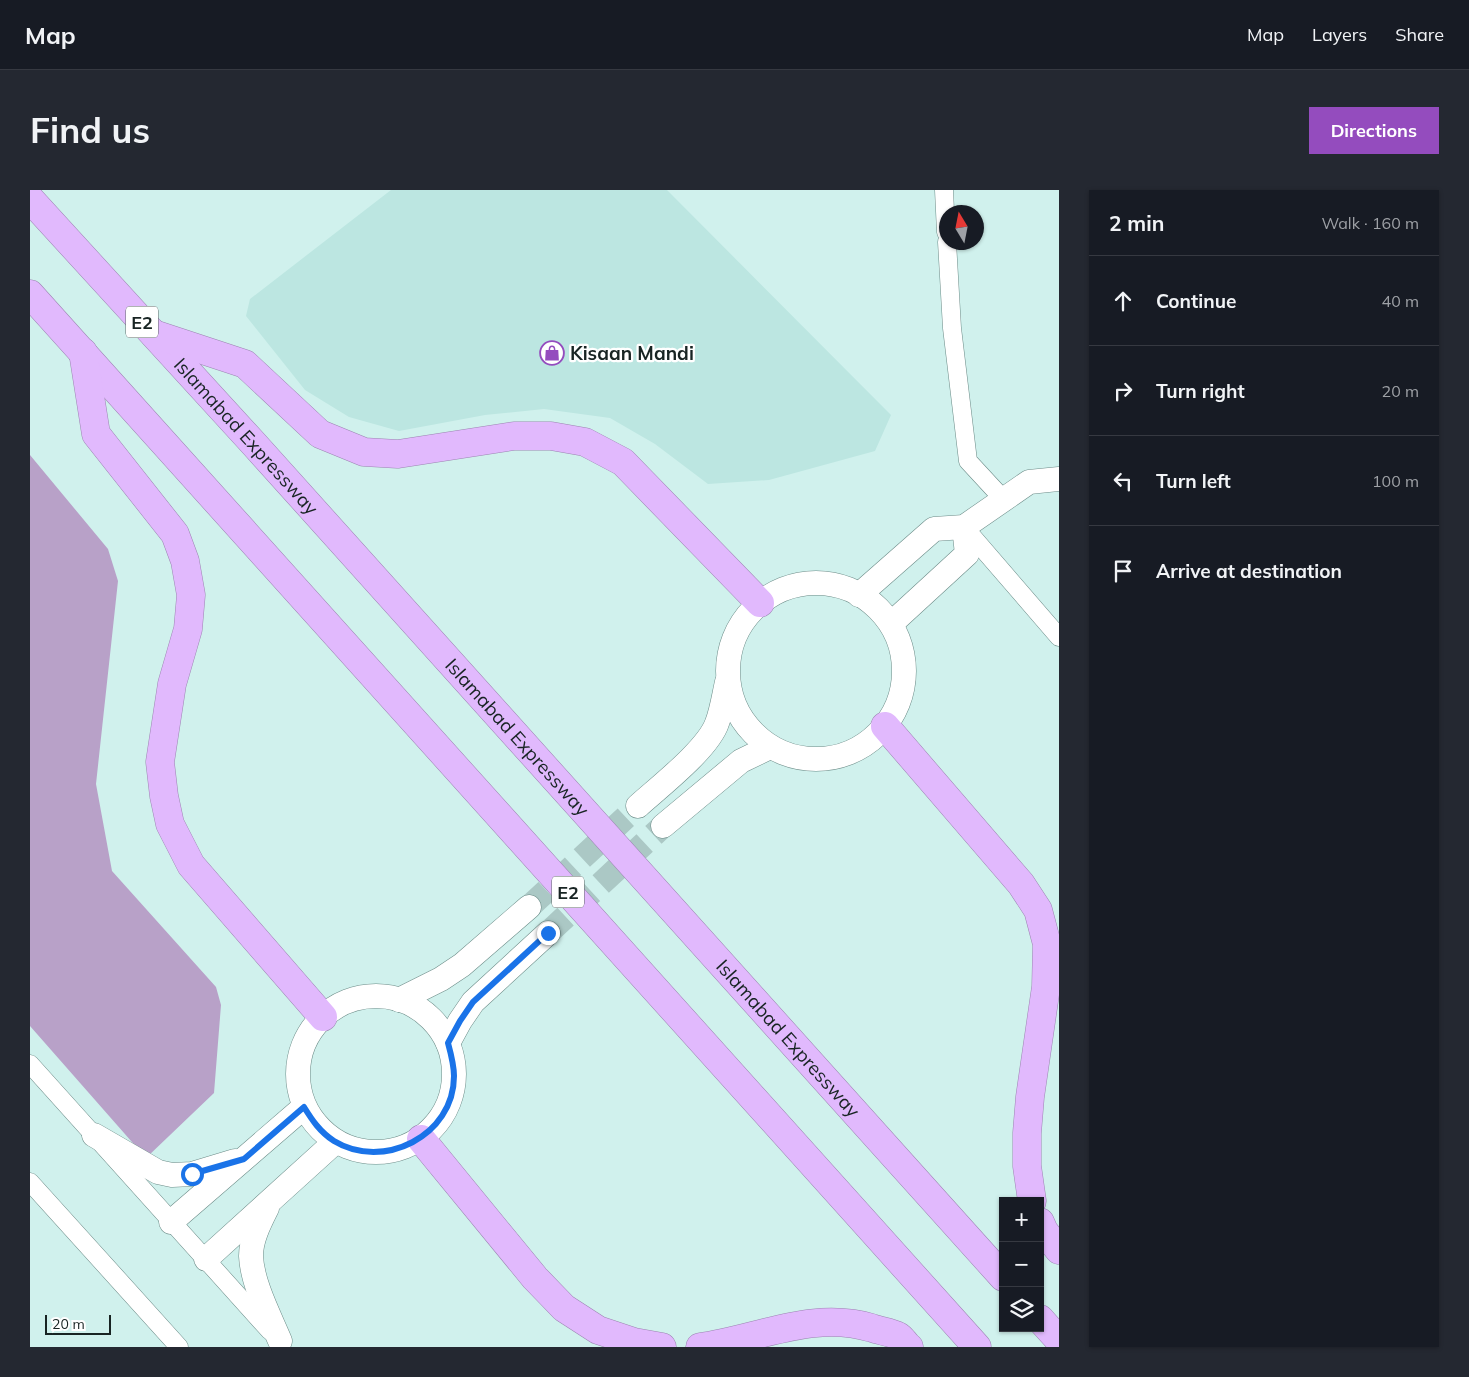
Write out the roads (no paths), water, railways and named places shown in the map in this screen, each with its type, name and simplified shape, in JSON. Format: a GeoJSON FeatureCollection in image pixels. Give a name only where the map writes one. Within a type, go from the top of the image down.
{"type":"FeatureCollection","features":[{"type":"Feature","properties":{"kind":"highway","name":"Islamabad Expressway"},"geometry":{"type":"LineString","coordinates":[[30,199],[254,444],[999,1273]]}},
{"type":"Feature","properties":{"kind":"highway","name":"E2"},"geometry":{"type":"LineString","coordinates":[[30,294],[976,1347]]}},
{"type":"Feature","properties":{"kind":"highway"},"geometry":{"type":"LineString","coordinates":[[153,334],[245,364],[320,434],[364,452],[398,454],[514,436],[551,436],[585,442],[623,462],[760,603]]}},
{"type":"Feature","properties":{"kind":"highway"},"geometry":{"type":"LineString","coordinates":[[83,352],[96,434],[175,534],[185,561],[191,596],[188,629],[172,684],[160,762],[170,824],[191,865],[323,1017]]}},
{"type":"Feature","properties":{"kind":"highway"},"geometry":{"type":"LineString","coordinates":[[885,726],[1021,884],[1038,910],[1048,944],[1046,987],[1030,1097],[1027,1132],[1027,1166],[1031,1197]]}},
{"type":"Feature","properties":{"kind":"highway"},"geometry":{"type":"LineString","coordinates":[[421,1139],[535,1278],[564,1308],[598,1330],[634,1342],[662,1347]]}},
{"type":"Feature","properties":{"kind":"highway"},"geometry":{"type":"LineString","coordinates":[[1044,1231],[1059,1250]]}},
{"type":"Feature","properties":{"kind":"highway"},"geometry":{"type":"LineString","coordinates":[[700,1347],[725,1344],[791,1326],[827,1321],[859,1324],[898,1336],[909,1347]]}},
{"type":"Feature","properties":{"kind":"highway"},"geometry":{"type":"LineString","coordinates":[[1044,1323],[1059,1340]]}},
{"type":"Feature","properties":{"kind":"street"},"geometry":{"type":"LineString","coordinates":[[944,190],[945,205]]}},
{"type":"Feature","properties":{"kind":"street"},"geometry":{"type":"LineString","coordinates":[[947,250],[952,328],[968,461],[1004,500]]}},
{"type":"Feature","properties":{"kind":"street"},"geometry":{"type":"LineString","coordinates":[[859,595],[934,529],[964,527],[1029,482],[1059,479]]}},
{"type":"Feature","properties":{"kind":"street"},"geometry":{"type":"LineString","coordinates":[[893,622],[967,554],[964,527]]}},
{"type":"Feature","properties":{"kind":"street"},"geometry":{"type":"LineString","coordinates":[[964,527],[1059,637]]}},
{"type":"Feature","properties":{"kind":"street"},"geometry":{"type":"LineString","coordinates":[[808,584],[835,585],[859,595],[893,622],[903,655],[904,680],[898,704],[885,726],[867,744],[844,755],[819,760],[794,757],[770,747],[754,735],[741,718],[732,700],[728,680],[728,658],[734,637],[745,619],[760,603],[783,590],[808,584]]}},
{"type":"Feature","properties":{"kind":"street"},"geometry":{"type":"LineString","coordinates":[[638,806],[698,752],[709,738],[717,724],[728,680]]}},
{"type":"Feature","properties":{"kind":"street"},"geometry":{"type":"LineString","coordinates":[[664,826],[741,761],[770,747]]}},
{"type":"Feature","properties":{"kind":"street"},"geometry":{"type":"LineString","coordinates":[[399,1000],[441,979],[462,964],[529,907]]}},
{"type":"Feature","properties":{"kind":"street"},"geometry":{"type":"LineString","coordinates":[[448,1043],[473,1002],[548,933]]}},
{"type":"Feature","properties":{"kind":"street"},"geometry":{"type":"LineString","coordinates":[[379,996],[399,1000],[414,1006],[428,1016],[439,1028],[448,1043],[453,1060],[454,1078],[445,1112],[434,1127],[421,1139],[401,1149],[378,1153],[356,1150],[335,1142],[312,1121],[304,1107],[298,1088],[297,1069],[301,1050],[310,1032],[323,1017],[339,1005],[359,998],[379,996]]}},
{"type":"Feature","properties":{"kind":"street"},"geometry":{"type":"LineString","coordinates":[[30,1064],[283,1344]]}},
{"type":"Feature","properties":{"kind":"street"},"geometry":{"type":"LineString","coordinates":[[172,1222],[304,1107]]}},
{"type":"Feature","properties":{"kind":"street"},"geometry":{"type":"LineString","coordinates":[[94,1135],[158,1172],[172,1175],[192,1174],[244,1159]]}},
{"type":"Feature","properties":{"kind":"street"},"geometry":{"type":"LineString","coordinates":[[206,1259],[335,1142]]}},
{"type":"Feature","properties":{"kind":"street"},"geometry":{"type":"LineString","coordinates":[[30,1182],[179,1347]]}},
{"type":"Feature","properties":{"kind":"street"},"geometry":{"type":"LineString","coordinates":[[271,1200],[257,1229],[251,1256],[258,1288],[283,1344]]}},
{"type":"Feature","properties":{"kind":"tunnel"},"geometry":{"type":"LineString","coordinates":[[529,907],[638,806]]}},
{"type":"Feature","properties":{"kind":"tunnel"},"geometry":{"type":"LineString","coordinates":[[548,933],[663,826]]}},
{"type":"Feature","properties":{"kind":"place","name":"Kisaan Mandi"},"geometry":{"type":"Point","coordinates":[552,353]}}]}
